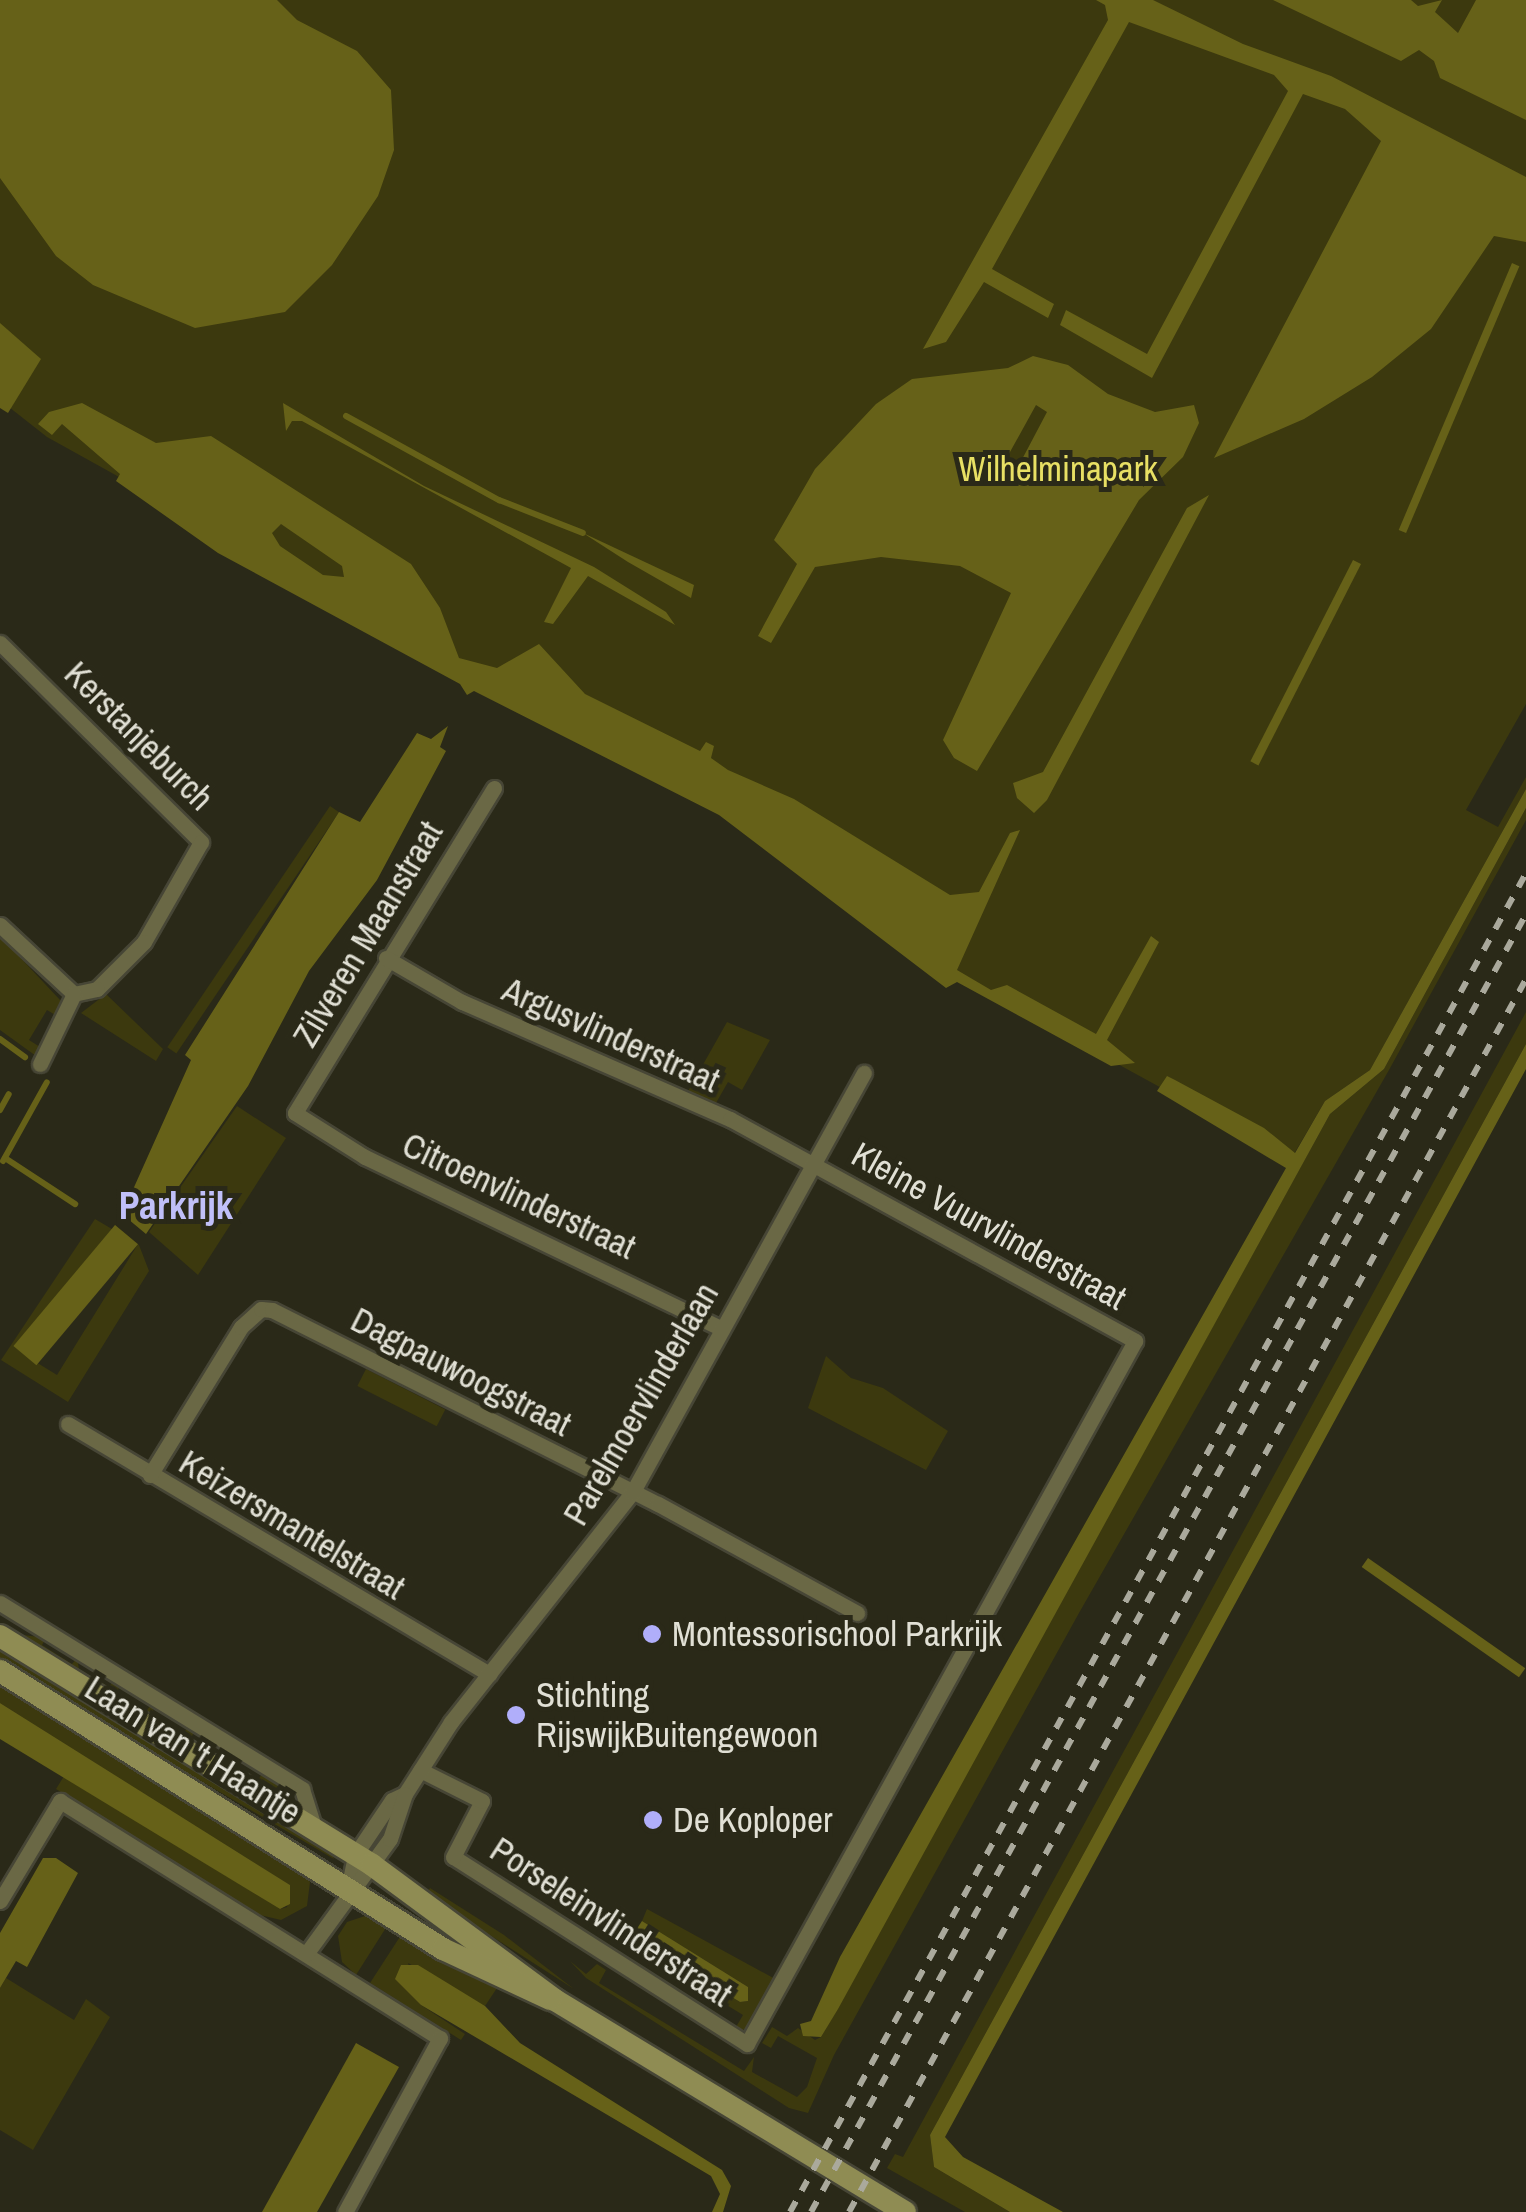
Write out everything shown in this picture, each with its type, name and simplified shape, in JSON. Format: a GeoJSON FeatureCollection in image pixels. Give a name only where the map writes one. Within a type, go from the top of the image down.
{"type":"FeatureCollection","features":[{"type":"Feature","properties":{"kind":"street","name":"Kerstanjeburch"},"geometry":{"type":"LineString","coordinates":[[0,643],[201,842],[144,942],[97,989],[74,994]]}},
{"type":"Feature","properties":{"kind":"street","name":"Zilveren Maanstraat"},"geometry":{"type":"LineString","coordinates":[[295,1113],[386,958],[494,788]]}},
{"type":"Feature","properties":{"kind":"street"},"geometry":{"type":"LineString","coordinates":[[0,925],[74,994],[40,1064]]}},
{"type":"Feature","properties":{"kind":"street","name":"Argusvlinderstraat"},"geometry":{"type":"LineString","coordinates":[[386,958],[459,1000],[730,1119],[814,1163]]}},
{"type":"Feature","properties":{"kind":"street","name":"Parelmoervlinderlaan"},"geometry":{"type":"LineString","coordinates":[[363,1860],[392,1800],[404,1794],[489,1674],[632,1493],[864,1074]]}},
{"type":"Feature","properties":{"kind":"street","name":"Citroenvlinderstraat"},"geometry":{"type":"LineString","coordinates":[[295,1113],[366,1157],[616,1274],[721,1328]]}},
{"type":"Feature","properties":{"kind":"street","name":"Kleine Vuurvlinderstraat"},"geometry":{"type":"LineString","coordinates":[[747,2044],[1135,1341],[814,1163]]}},
{"type":"Feature","properties":{"kind":"street","name":"Dagpauwoogstraat"},"geometry":{"type":"LineString","coordinates":[[150,1476],[241,1327],[261,1309],[632,1493],[853,1610]]}},
{"type":"Feature","properties":{"kind":"street","name":"Keizersmantelstraat"},"geometry":{"type":"LineString","coordinates":[[68,1424],[489,1674]]}},
{"type":"Feature","properties":{"kind":"street","name":"Laan van 't Haantje"},"geometry":{"type":"LineString","coordinates":[[0,1603],[302,1789],[315,1830]]}},
{"type":"Feature","properties":{"kind":"street","name":"Laan van 't Haantje"},"geometry":{"type":"LineString","coordinates":[[0,1634],[35,1625]]}},
{"type":"Feature","properties":{"kind":"street","name":"Laan van 't Haantje"},"geometry":{"type":"LineString","coordinates":[[0,1634],[363,1860],[532,1976],[555,2000]]}},
{"type":"Feature","properties":{"kind":"street","name":"Laan van 't Haantje"},"geometry":{"type":"LineString","coordinates":[[0,1671],[486,1972],[555,2000],[905,2212]]}},
{"type":"Feature","properties":{"kind":"street","name":"Porseleinvlinderstraat"},"geometry":{"type":"LineString","coordinates":[[420,1770],[482,1801],[452,1857],[747,2044]]}},
{"type":"Feature","properties":{"kind":"street"},"geometry":{"type":"LineString","coordinates":[[0,1901],[60,1802],[440,2038],[345,2212]]}},
{"type":"Feature","properties":{"kind":"street"},"geometry":{"type":"LineString","coordinates":[[306,1954],[363,1860]]}},
{"type":"Feature","properties":{"kind":"green space","name":"Wilhelminapark"},"geometry":{"type":"Polygon","coordinates":[[[0,0],[1526,0],[1526,704],[1466,810],[1498,827],[1526,777],[1526,789],[1370,1070],[1325,1101],[1291,1159],[946,970],[692,782],[483,679],[47,437],[0,400],[0,0]]]}},
{"type":"Feature","properties":{"kind":"green space"},"geometry":{"type":"Polygon","coordinates":[[[330,806],[339,812],[176,1053],[167,1047],[330,806]]]}},
{"type":"Feature","properties":{"kind":"green space"},"geometry":{"type":"Polygon","coordinates":[[[1526,808],[1526,820],[1389,1070],[1079,1613],[834,2055],[808,2113],[789,2108],[586,1978],[570,1961],[586,1974],[597,1964],[606,1970],[599,1983],[744,2071],[754,2057],[752,2072],[797,2097],[807,2087],[817,2058],[778,2036],[771,2048],[762,2043],[772,2027],[787,2036],[798,2028],[815,2040],[821,2037],[1330,1114],[1384,1069],[1526,808]]]}},
{"type":"Feature","properties":{"kind":"green space"},"geometry":{"type":"Polygon","coordinates":[[[0,936],[61,1001],[57,1016],[47,1010],[29,1040],[40,1047],[36,1056],[0,1030],[0,936]]]}},
{"type":"Feature","properties":{"kind":"green space"},"geometry":{"type":"Polygon","coordinates":[[[106,994],[163,1049],[156,1061],[81,1013],[106,994]]]}},
{"type":"Feature","properties":{"kind":"green space"},"geometry":{"type":"Polygon","coordinates":[[[1526,1012],[1526,1044],[930,2135],[934,2167],[1010,2212],[965,2212],[887,2168],[895,2154],[903,2157],[1526,1012]]]}},
{"type":"Feature","properties":{"kind":"green space"},"geometry":{"type":"Polygon","coordinates":[[[727,1022],[770,1040],[742,1090],[728,1082],[716,1103],[687,1093],[727,1022]]]}},
{"type":"Feature","properties":{"kind":"green space"},"geometry":{"type":"Polygon","coordinates":[[[237,1106],[286,1138],[198,1275],[149,1232],[237,1106]]]}},
{"type":"Feature","properties":{"kind":"green space"},"geometry":{"type":"Polygon","coordinates":[[[95,1219],[112,1229],[31,1359],[57,1375],[139,1245],[149,1271],[68,1402],[1,1360],[95,1219]]]}},
{"type":"Feature","properties":{"kind":"green space"},"geometry":{"type":"Polygon","coordinates":[[[826,1356],[851,1378],[883,1388],[948,1431],[926,1470],[808,1408],[826,1356]]]}},
{"type":"Feature","properties":{"kind":"green space"},"geometry":{"type":"Polygon","coordinates":[[[366,1369],[445,1409],[437,1426],[357,1386],[366,1369]]]}},
{"type":"Feature","properties":{"kind":"green space"},"geometry":{"type":"Polygon","coordinates":[[[16,1634],[46,1638],[42,1645],[72,1664],[77,1658],[79,1669],[109,1687],[113,1681],[120,1685],[117,1693],[146,1711],[152,1704],[154,1716],[183,1734],[188,1727],[194,1731],[191,1739],[220,1757],[225,1751],[231,1754],[228,1762],[257,1781],[262,1774],[288,1789],[299,1812],[16,1634]]]}},
{"type":"Feature","properties":{"kind":"green space"},"geometry":{"type":"Polygon","coordinates":[[[0,1642],[330,1851],[334,1859],[0,1663],[0,1642]]]}},
{"type":"Feature","properties":{"kind":"green space"},"geometry":{"type":"Polygon","coordinates":[[[0,1679],[303,1871],[310,1882],[307,1906],[281,1920],[260,1915],[56,1789],[64,1776],[280,1909],[287,1907],[290,1885],[0,1703],[0,1679]]]}},
{"type":"Feature","properties":{"kind":"green space"},"geometry":{"type":"Polygon","coordinates":[[[430,1888],[504,1935],[574,1989],[426,1894],[430,1888]]]}},
{"type":"Feature","properties":{"kind":"green space"},"geometry":{"type":"Polygon","coordinates":[[[647,1909],[777,1980],[751,2025],[741,2031],[736,2027],[743,2015],[625,1943],[632,1936],[740,2002],[748,2001],[748,1987],[642,1921],[647,1909]]]}},
{"type":"Feature","properties":{"kind":"green space"},"geometry":{"type":"Polygon","coordinates":[[[365,1916],[389,1923],[356,1975],[342,1962],[338,1936],[347,1922],[365,1916]]]}},
{"type":"Feature","properties":{"kind":"green space"},"geometry":{"type":"Polygon","coordinates":[[[403,1932],[497,1988],[485,2006],[408,1963],[421,2005],[465,2034],[461,2040],[370,1983],[403,1932]]]}},
{"type":"Feature","properties":{"kind":"green space"},"geometry":{"type":"Polygon","coordinates":[[[6,1978],[74,2020],[86,1999],[110,2017],[33,2150],[0,2130],[0,1988],[6,1978]]]}},
{"type":"Feature","properties":{"kind":"shaded area"},"geometry":{"type":"Polygon","coordinates":[[[0,0],[277,0],[297,20],[357,51],[391,90],[394,150],[378,196],[332,265],[285,312],[195,328],[93,285],[56,256],[0,178],[0,0]]]}},
{"type":"Feature","properties":{"kind":"shaded area"},"geometry":{"type":"Polygon","coordinates":[[[1096,0],[1153,0],[1243,44],[1331,76],[1526,177],[1526,242],[1494,236],[1431,329],[1372,377],[1304,419],[1214,458],[1381,141],[1345,109],[1303,94],[1152,378],[1060,325],[1066,310],[1147,354],[1288,91],[1274,75],[1129,22],[992,269],[1054,304],[1048,318],[984,282],[946,342],[923,349],[1108,20],[1105,5],[1096,0]]]}},
{"type":"Feature","properties":{"kind":"shaded area"},"geometry":{"type":"Polygon","coordinates":[[[1273,0],[1411,0],[1418,6],[1442,0],[1435,12],[1458,33],[1476,0],[1526,0],[1526,120],[1440,78],[1434,61],[1419,50],[1401,61],[1273,0]]]}},
{"type":"Feature","properties":{"kind":"shaded area"},"geometry":{"type":"Polygon","coordinates":[[[1512,263],[1519,266],[1406,533],[1399,530],[1512,263]]]}},
{"type":"Feature","properties":{"kind":"shaded area"},"geometry":{"type":"Polygon","coordinates":[[[0,323],[41,359],[8,413],[0,408],[0,323]]]}},
{"type":"Feature","properties":{"kind":"shaded area"},"geometry":{"type":"Polygon","coordinates":[[[1033,356],[1068,365],[1108,394],[1155,412],[1194,405],[1199,423],[1183,457],[1139,500],[977,771],[954,758],[943,740],[1011,593],[960,566],[881,557],[815,567],[771,643],[758,636],[797,564],[774,540],[815,469],[876,404],[912,379],[1008,368],[1033,356]],[[1036,405],[994,481],[1008,486],[1047,412],[1036,405]]]}},
{"type":"Feature","properties":{"kind":"shaded area"},"geometry":{"type":"Polygon","coordinates":[[[82,403],[156,443],[211,436],[411,564],[440,608],[459,658],[497,668],[539,644],[585,694],[700,751],[706,742],[714,746],[711,758],[728,770],[794,799],[950,895],[979,892],[1010,833],[1020,830],[957,970],[991,990],[1007,985],[1096,1034],[1151,936],[1159,942],[1107,1040],[1135,1063],[1111,1066],[957,982],[946,988],[719,815],[474,691],[467,695],[460,684],[218,553],[116,481],[120,474],[62,424],[52,435],[38,424],[49,412],[82,403]],[[281,524],[272,533],[280,546],[323,575],[344,577],[342,566],[281,524]]]}},
{"type":"Feature","properties":{"kind":"shaded area"},"geometry":{"type":"Polygon","coordinates":[[[283,403],[424,486],[594,567],[666,612],[675,625],[588,576],[553,624],[544,622],[571,568],[302,421],[292,421],[286,431],[283,403]]]}},
{"type":"Feature","properties":{"kind":"shaded area"},"geometry":{"type":"Polygon","coordinates":[[[1209,495],[1047,800],[1034,813],[1017,798],[1013,783],[1043,772],[1187,508],[1209,495]]]}},
{"type":"Feature","properties":{"kind":"shaded area"},"geometry":{"type":"Polygon","coordinates":[[[583,533],[694,585],[691,598],[628,562],[583,533]]]}},
{"type":"Feature","properties":{"kind":"shaded area"},"geometry":{"type":"Polygon","coordinates":[[[1353,560],[1361,564],[1258,765],[1250,761],[1353,560]]]}},
{"type":"Feature","properties":{"kind":"shaded area"},"geometry":{"type":"Polygon","coordinates":[[[448,726],[440,747],[446,751],[377,880],[309,971],[248,1086],[146,1234],[122,1214],[191,1060],[185,1055],[339,812],[360,822],[417,733],[431,739],[448,726]]]}},
{"type":"Feature","properties":{"kind":"shaded area"},"geometry":{"type":"Polygon","coordinates":[[[1526,789],[1526,808],[1384,1069],[1330,1114],[838,2009],[821,2037],[803,2036],[800,2024],[811,2021],[840,1957],[1286,1168],[1157,1091],[1167,1076],[1264,1128],[1295,1153],[1325,1101],[1370,1070],[1526,789]]]}},
{"type":"Feature","properties":{"kind":"shaded area"},"geometry":{"type":"Polygon","coordinates":[[[1526,1044],[1526,1069],[945,2137],[963,2157],[1063,2212],[1010,2212],[934,2167],[930,2135],[1526,1044]]]}},
{"type":"Feature","properties":{"kind":"shaded area"},"geometry":{"type":"Polygon","coordinates":[[[115,1225],[138,1244],[36,1365],[13,1346],[115,1225]]]}},
{"type":"Feature","properties":{"kind":"shaded area"},"geometry":{"type":"Polygon","coordinates":[[[1368,1558],[1525,1668],[1519,1677],[1362,1567],[1368,1558]]]}},
{"type":"Feature","properties":{"kind":"shaded area"},"geometry":{"type":"Polygon","coordinates":[[[0,1703],[290,1885],[290,1904],[280,1909],[0,1739],[0,1703]]]}},
{"type":"Feature","properties":{"kind":"shaded area"},"geometry":{"type":"Polygon","coordinates":[[[43,1858],[56,1858],[78,1873],[27,1967],[16,1961],[0,1988],[0,1933],[43,1858]]]}},
{"type":"Feature","properties":{"kind":"shaded area"},"geometry":{"type":"Polygon","coordinates":[[[642,1921],[748,1987],[748,2001],[740,2002],[632,1936],[642,1921]]]}},
{"type":"Feature","properties":{"kind":"shaded area"},"geometry":{"type":"Polygon","coordinates":[[[401,1965],[418,1965],[485,2006],[520,2043],[722,2170],[731,2186],[723,2212],[712,2212],[720,2194],[711,2176],[421,2005],[395,1979],[401,1965]]]}},
{"type":"Feature","properties":{"kind":"shaded area"},"geometry":{"type":"Polygon","coordinates":[[[356,2043],[399,2067],[317,2212],[262,2212],[356,2043]]]}},
{"type":"Feature","properties":{"kind":"waterway"},"geometry":{"type":"LineString","coordinates":[[346,416],[499,500],[583,533]]}},
{"type":"Feature","properties":{"kind":"waterway"},"geometry":{"type":"LineString","coordinates":[[0,1039],[25,1057]]}},
{"type":"Feature","properties":{"kind":"waterway"},"geometry":{"type":"LineString","coordinates":[[3,1161],[47,1082]]}},
{"type":"Feature","properties":{"kind":"waterway"},"geometry":{"type":"LineString","coordinates":[[0,1110],[9,1094]]}},
{"type":"Feature","properties":{"kind":"waterway"},"geometry":{"type":"LineString","coordinates":[[5,1158],[75,1204]]}},
{"type":"Feature","properties":{"kind":"railway"},"geometry":{"type":"LineString","coordinates":[[790,2212],[1526,873]]}},
{"type":"Feature","properties":{"kind":"railway"},"geometry":{"type":"LineString","coordinates":[[811,2212],[1526,914]]}},
{"type":"Feature","properties":{"kind":"railway"},"geometry":{"type":"LineString","coordinates":[[849,2212],[1526,979]]}},
{"type":"Feature","properties":{"kind":"place","name":"Montessorischool Parkrijk"},"geometry":{"type":"Point","coordinates":[652,1634]}},
{"type":"Feature","properties":{"kind":"place","name":"Stichting RijswijkBuitengewoon"},"geometry":{"type":"Point","coordinates":[516,1715]}},
{"type":"Feature","properties":{"kind":"place","name":"De Koploper"},"geometry":{"type":"Point","coordinates":[653,1820]}},
{"type":"Feature","properties":{"kind":"district","name":"Parkrijk"},"geometry":{"type":"Point","coordinates":[176,1206]}}]}
